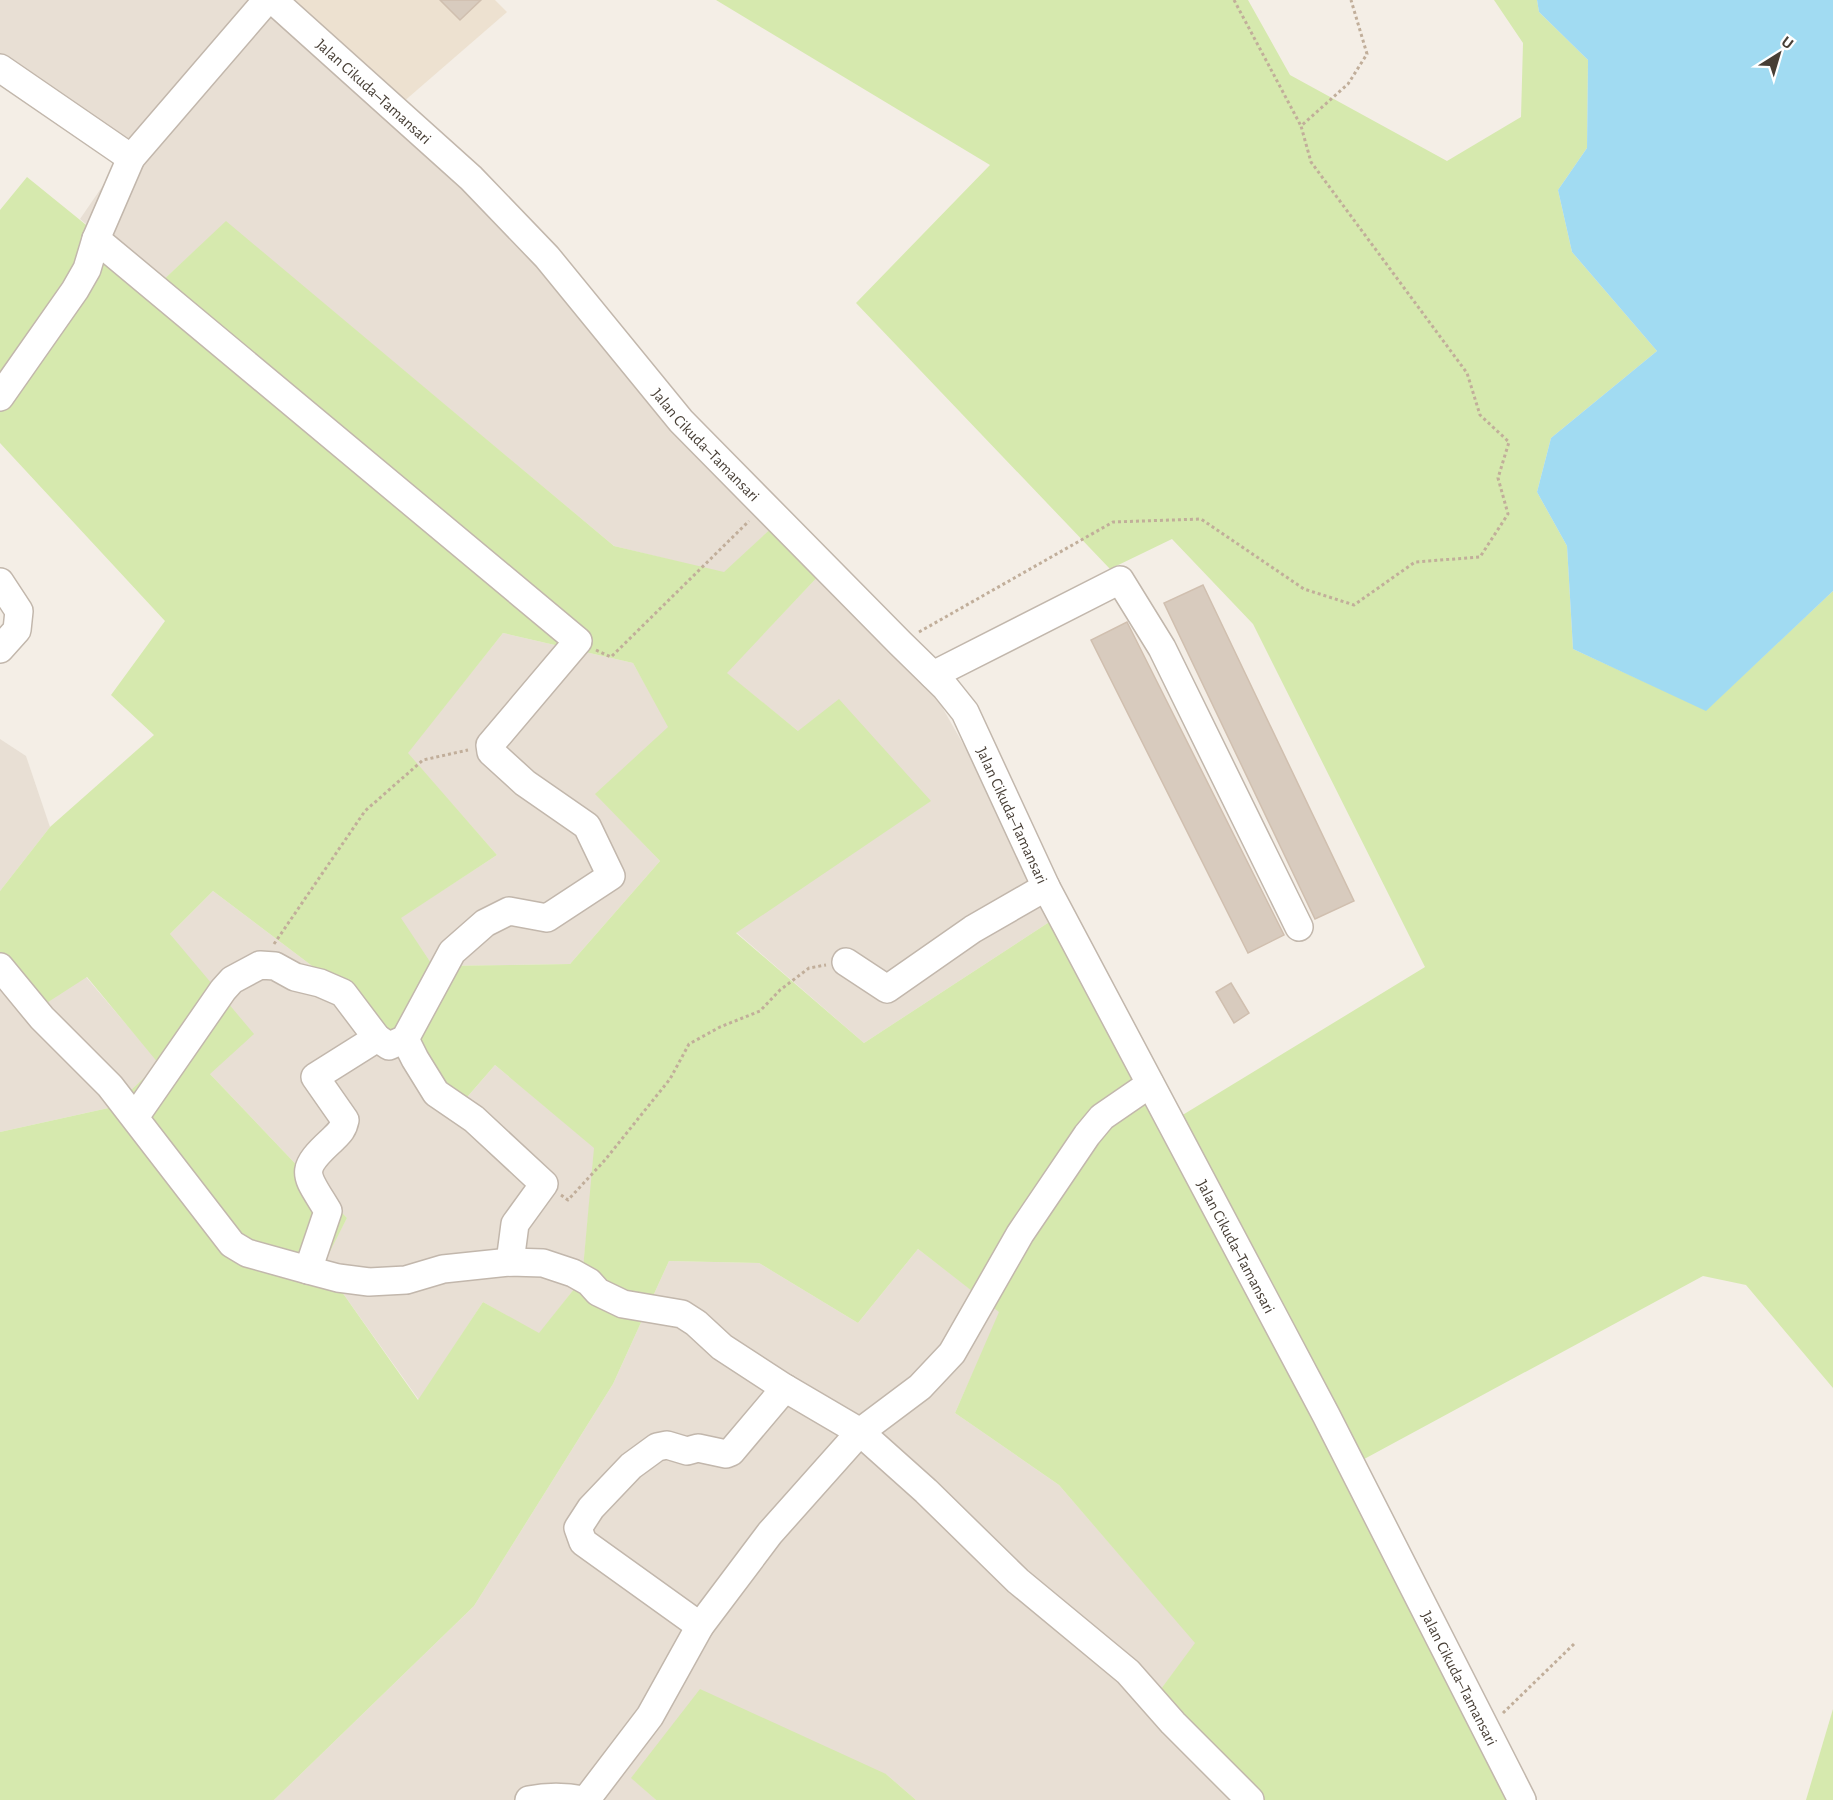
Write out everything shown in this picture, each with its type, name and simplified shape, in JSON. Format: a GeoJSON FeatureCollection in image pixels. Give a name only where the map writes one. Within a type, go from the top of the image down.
{"type":"FeatureCollection","features":[{"type":"Feature","properties":{"kind":"street"},"geometry":{"type":"LineString","coordinates":[[0,397],[75,290],[87,269],[96,239],[131,158],[267,0]]}},
{"type":"Feature","properties":{"kind":"street","name":"Jalan Cikuda–Tamansari"},"geometry":{"type":"LineString","coordinates":[[273,0],[471,178],[547,257],[681,421],[945,687],[965,712],[1046,886],[1326,1415],[1522,1800]]}},
{"type":"Feature","properties":{"kind":"street"},"geometry":{"type":"LineString","coordinates":[[0,68],[131,158]]}},
{"type":"Feature","properties":{"kind":"street"},"geometry":{"type":"LineString","coordinates":[[96,239],[578,642],[490,745],[491,752],[525,783],[587,826],[611,876],[547,918],[509,911],[485,923],[452,952],[405,1039],[389,1046],[377,1038],[343,993],[321,983],[295,977],[275,966],[260,965],[232,980],[223,990],[135,1117]]}},
{"type":"Feature","properties":{"kind":"street"},"geometry":{"type":"LineString","coordinates":[[933,675],[1120,580],[1162,648],[1299,927]]}},
{"type":"Feature","properties":{"kind":"street"},"geometry":{"type":"LineString","coordinates":[[0,582],[19,611],[17,630],[0,649]]}},
{"type":"Feature","properties":{"kind":"street"},"geometry":{"type":"LineString","coordinates":[[846,962],[887,989],[973,929],[1046,886]]}},
{"type":"Feature","properties":{"kind":"street"},"geometry":{"type":"LineString","coordinates":[[0,967],[42,1018],[110,1086],[232,1244],[247,1253],[308,1270],[338,1278],[369,1282],[406,1280],[443,1269],[510,1262],[543,1263],[573,1273],[589,1282],[598,1292],[623,1304],[682,1314],[696,1323],[722,1347],[785,1388],[860,1432],[926,1491],[1018,1581],[1128,1672],[1173,1723],[1250,1800]]}},
{"type":"Feature","properties":{"kind":"street"},"geometry":{"type":"LineString","coordinates":[[308,1270],[328,1211],[311,1181],[308,1170],[313,1158],[342,1130],[345,1120],[315,1077],[377,1038]]}},
{"type":"Feature","properties":{"kind":"street"},"geometry":{"type":"LineString","coordinates":[[405,1039],[436,1093],[474,1119],[544,1184],[515,1224],[510,1262]]}},
{"type":"Feature","properties":{"kind":"street"},"geometry":{"type":"LineString","coordinates":[[529,1800],[565,1796],[585,1800],[650,1716],[700,1626],[770,1533],[860,1432],[920,1387],[952,1353],[1020,1234],[1087,1135],[1102,1117],[1150,1084]]}},
{"type":"Feature","properties":{"kind":"street"},"geometry":{"type":"LineString","coordinates":[[700,1626],[583,1542],[578,1528],[591,1508],[623,1475],[657,1447],[667,1445],[687,1451],[698,1448],[726,1454],[731,1452],[785,1388]]}},
{"type":"Feature","properties":{"kind":"path"},"geometry":{"type":"LineString","coordinates":[[900,644],[1113,522],[1201,519],[1304,589],[1354,605],[1415,562],[1479,558],[1508,514],[1498,478],[1509,442],[1480,416],[1467,373],[1311,162],[1301,126],[1234,0]]}},
{"type":"Feature","properties":{"kind":"path"},"geometry":{"type":"LineString","coordinates":[[1301,126],[1348,84],[1367,54],[1351,0]]}},
{"type":"Feature","properties":{"kind":"path"},"geometry":{"type":"LineString","coordinates":[[578,642],[611,657],[765,506]]}},
{"type":"Feature","properties":{"kind":"path"},"geometry":{"type":"LineString","coordinates":[[260,965],[366,811],[423,760],[490,745]]}},
{"type":"Feature","properties":{"kind":"path"},"geometry":{"type":"LineString","coordinates":[[544,1184],[568,1200],[605,1160],[670,1079],[689,1044],[720,1027],[760,1011],[780,990],[809,968],[846,962]]}},
{"type":"Feature","properties":{"kind":"path"},"geometry":{"type":"LineString","coordinates":[[1486,1729],[1575,1644]]}},
{"type":"Feature","properties":{"kind":"shaded area"},"geometry":{"type":"Polygon","coordinates":[[[0,0],[293,0],[577,272],[706,452],[777,523],[724,573],[614,546],[226,222],[159,284],[80,219],[128,149],[0,54],[0,0]]]}},
{"type":"Feature","properties":{"kind":"shaded area"},"geometry":{"type":"Polygon","coordinates":[[[293,0],[495,0],[507,12],[402,103],[293,0]]]}},
{"type":"Feature","properties":{"kind":"shaded area"},"geometry":{"type":"Polygon","coordinates":[[[824,570],[916,661],[1060,915],[864,1043],[736,932],[930,801],[798,731],[726,673],[824,570]]]}},
{"type":"Feature","properties":{"kind":"shaded area"},"geometry":{"type":"Polygon","coordinates":[[[503,633],[633,663],[669,727],[596,794],[660,861],[570,964],[433,966],[400,918],[497,855],[407,753],[503,633]]]}},
{"type":"Feature","properties":{"kind":"shaded area"},"geometry":{"type":"Polygon","coordinates":[[[0,739],[26,756],[50,827],[0,891],[0,739]]]}},
{"type":"Feature","properties":{"kind":"shaded area"},"geometry":{"type":"Polygon","coordinates":[[[213,891],[373,1012],[450,1117],[495,1065],[595,1148],[582,1279],[539,1334],[483,1302],[419,1400],[322,1264],[347,1218],[210,1074],[170,934],[213,891]]]}},
{"type":"Feature","properties":{"kind":"shaded area"},"geometry":{"type":"Polygon","coordinates":[[[0,961],[86,977],[160,1064],[113,1107],[0,1132],[0,961]]]}},
{"type":"Feature","properties":{"kind":"shaded area"},"geometry":{"type":"Polygon","coordinates":[[[918,1249],[1000,1312],[955,1413],[1059,1485],[1196,1643],[1155,1697],[1258,1800],[916,1800],[886,1774],[632,1778],[656,1800],[274,1800],[474,1606],[613,1384],[669,1261],[759,1263],[858,1323],[918,1249]]]}},
{"type":"Feature","properties":{"kind":"green space"},"geometry":{"type":"Polygon","coordinates":[[[716,0],[1248,0],[1290,75],[1447,161],[1521,117],[1523,43],[1494,0],[1537,0],[1539,12],[1588,60],[1587,148],[1558,190],[1572,252],[1657,351],[1551,438],[1537,492],[1567,546],[1573,649],[1706,710],[1833,591],[1833,1388],[1746,1285],[1703,1276],[1355,1464],[1523,1800],[1258,1800],[1155,1697],[1195,1643],[1059,1485],[955,1413],[999,1312],[918,1249],[858,1323],[759,1263],[669,1261],[613,1384],[474,1606],[274,1800],[0,1800],[0,1132],[113,1107],[159,1064],[87,977],[42,1006],[0,961],[0,891],[50,827],[154,735],[111,695],[165,621],[0,443],[0,210],[27,177],[159,284],[226,221],[614,546],[724,572],[777,523],[824,570],[727,673],[798,731],[839,699],[931,801],[736,933],[864,1043],[1060,915],[1176,1119],[1425,967],[1253,624],[1172,539],[1110,569],[856,303],[990,165],[716,0]],[[503,633],[408,753],[497,855],[401,918],[433,966],[570,964],[660,861],[595,794],[668,727],[633,663],[503,633]],[[213,891],[170,934],[254,1034],[210,1074],[347,1218],[323,1265],[418,1400],[483,1302],[539,1333],[582,1279],[594,1148],[495,1065],[449,1118],[373,1012],[213,891]]]}},
{"type":"Feature","properties":{"kind":"green space"},"geometry":{"type":"Polygon","coordinates":[[[700,1689],[886,1774],[916,1800],[656,1800],[631,1778],[700,1689]]]}},
{"type":"Feature","properties":{"kind":"green space"},"geometry":{"type":"Polygon","coordinates":[[[1833,1709],[1833,1800],[1806,1800],[1833,1709]]]}},
{"type":"Feature","properties":{"kind":"water"},"geometry":{"type":"Polygon","coordinates":[[[1537,0],[1833,0],[1833,591],[1706,711],[1573,649],[1567,546],[1537,492],[1551,438],[1657,351],[1572,252],[1558,190],[1587,148],[1588,60],[1539,12],[1537,0]]]}},
{"type":"Feature","properties":{"kind":"building"},"geometry":{"type":"Polygon","coordinates":[[[440,0],[481,0],[460,20],[440,0]]]}},
{"type":"Feature","properties":{"kind":"building"},"geometry":{"type":"Polygon","coordinates":[[[1203,585],[1354,901],[1315,919],[1164,603],[1203,585]]]}},
{"type":"Feature","properties":{"kind":"building"},"geometry":{"type":"Polygon","coordinates":[[[1127,622],[1284,935],[1248,953],[1091,640],[1127,622]]]}},
{"type":"Feature","properties":{"kind":"building"},"geometry":{"type":"Polygon","coordinates":[[[1231,983],[1249,1013],[1234,1023],[1216,992],[1231,983]]]}}]}
